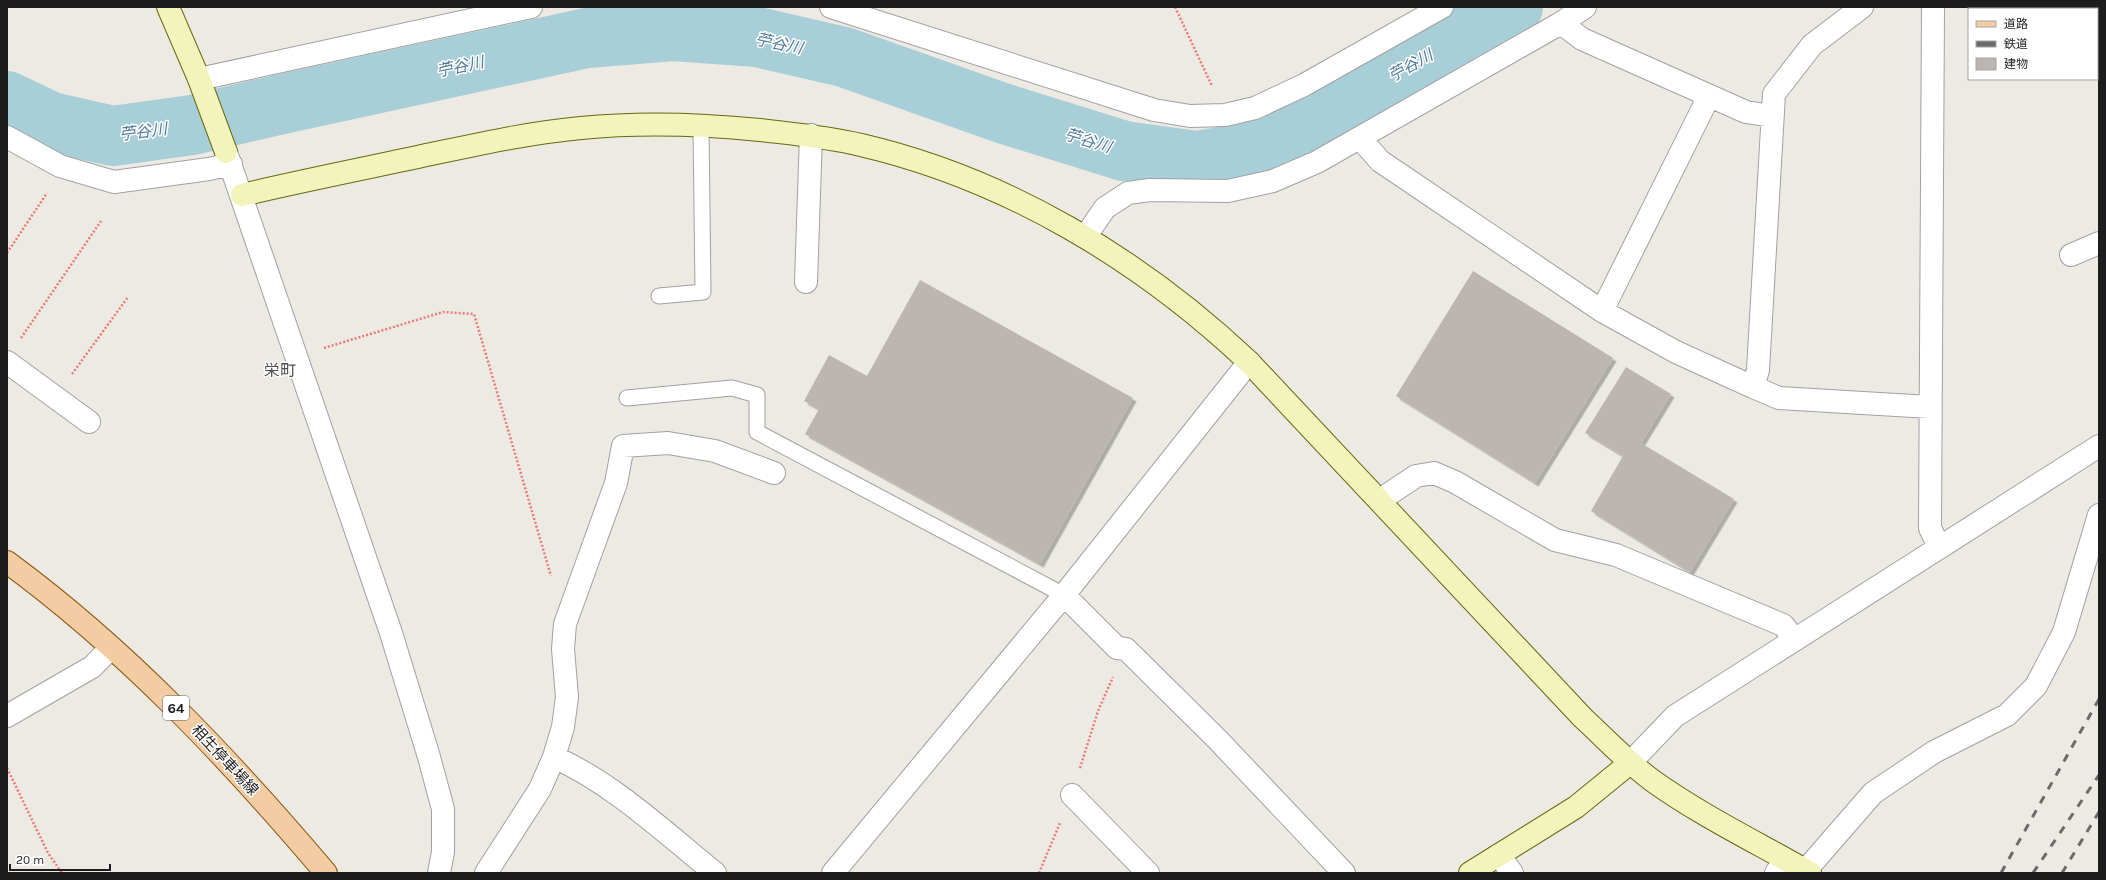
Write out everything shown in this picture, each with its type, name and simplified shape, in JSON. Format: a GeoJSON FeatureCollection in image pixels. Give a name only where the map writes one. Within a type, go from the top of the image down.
{"type":"FeatureCollection","features":[{"type":"Feature","properties":{"kind":"main road","name":"相生停車場線"},"geometry":{"type":"LineString","coordinates":[[7,562],[76,616],[161,693],[217,750],[326,873]]}},
{"type":"Feature","properties":{"kind":"street"},"geometry":{"type":"LineString","coordinates":[[168,7],[200,84],[242,195],[391,633],[443,809],[443,852],[439,873]]}},
{"type":"Feature","properties":{"kind":"street"},"geometry":{"type":"LineString","coordinates":[[200,84],[528,7]]}},
{"type":"Feature","properties":{"kind":"street"},"geometry":{"type":"LineString","coordinates":[[831,7],[1154,110],[1190,116],[1225,115],[1254,108],[1304,86],[1442,7]]}},
{"type":"Feature","properties":{"kind":"street"},"geometry":{"type":"LineString","coordinates":[[1085,237],[1106,208],[1128,193],[1150,190],[1228,191],[1273,181],[1317,162],[1561,23],[1585,7]]}},
{"type":"Feature","properties":{"kind":"street"},"geometry":{"type":"LineString","coordinates":[[1753,387],[1758,370],[1774,94],[1812,45],[1862,7]]}},
{"type":"Feature","properties":{"kind":"street"},"geometry":{"type":"LineString","coordinates":[[1933,7],[1930,528],[1940,547]]}},
{"type":"Feature","properties":{"kind":"street"},"geometry":{"type":"LineString","coordinates":[[1561,23],[1582,39],[1709,96],[1746,112],[1772,116]]}},
{"type":"Feature","properties":{"kind":"street"},"geometry":{"type":"LineString","coordinates":[[1602,311],[1709,96]]}},
{"type":"Feature","properties":{"kind":"street"},"geometry":{"type":"LineString","coordinates":[[242,195],[524,134],[583,128],[665,123],[811,135],[862,145],[965,177],[1022,203],[1085,237],[1184,305],[1217,331],[1250,362],[1583,718],[1630,763],[1781,866],[1808,872],[1873,793],[1934,752],[2007,715],[2036,686],[2064,632],[2099,515]]}},
{"type":"Feature","properties":{"kind":"street"},"geometry":{"type":"LineString","coordinates":[[806,282],[811,135]]}},
{"type":"Feature","properties":{"kind":"street"},"geometry":{"type":"LineString","coordinates":[[7,137],[60,166],[114,182],[209,169],[228,158]]}},
{"type":"Feature","properties":{"kind":"street"},"geometry":{"type":"LineString","coordinates":[[1360,138],[1380,161],[1602,311],[1676,352],[1779,398],[1930,407]]}},
{"type":"Feature","properties":{"kind":"street"},"geometry":{"type":"LineString","coordinates":[[2071,255],[2099,243]]}},
{"type":"Feature","properties":{"kind":"street"},"geometry":{"type":"LineString","coordinates":[[7,362],[89,422]]}},
{"type":"Feature","properties":{"kind":"street"},"geometry":{"type":"LineString","coordinates":[[833,873],[1064,595],[1250,362]]}},
{"type":"Feature","properties":{"kind":"street"},"geometry":{"type":"LineString","coordinates":[[486,873],[540,789],[554,757],[563,727],[567,697],[563,649],[565,624],[616,483],[623,446],[668,443],[716,451],[774,473]]}},
{"type":"Feature","properties":{"kind":"street"},"geometry":{"type":"LineString","coordinates":[[1470,873],[1576,807],[1630,763],[1675,716],[2099,446]]}},
{"type":"Feature","properties":{"kind":"street"},"geometry":{"type":"LineString","coordinates":[[1380,500],[1416,476],[1434,473],[1455,482],[1555,540],[1624,558],[1783,625],[1795,640]]}},
{"type":"Feature","properties":{"kind":"street"},"geometry":{"type":"LineString","coordinates":[[1064,595],[1117,648],[1126,649],[1218,740],[1344,873]]}},
{"type":"Feature","properties":{"kind":"street"},"geometry":{"type":"LineString","coordinates":[[7,716],[92,667],[111,648]]}},
{"type":"Feature","properties":{"kind":"street"},"geometry":{"type":"LineString","coordinates":[[554,757],[574,766],[612,790],[715,873]]}},
{"type":"Feature","properties":{"kind":"street"},"geometry":{"type":"LineString","coordinates":[[1072,795],[1148,873]]}},
{"type":"Feature","properties":{"kind":"street"},"geometry":{"type":"LineString","coordinates":[[1499,855],[1512,873]]}},
{"type":"Feature","properties":{"kind":"lane"},"geometry":{"type":"LineString","coordinates":[[659,296],[703,292],[701,126]]}},
{"type":"Feature","properties":{"kind":"lane"},"geometry":{"type":"LineString","coordinates":[[627,398],[732,388],[757,395],[757,432],[1064,595]]}},
{"type":"Feature","properties":{"kind":"path"},"geometry":{"type":"LineString","coordinates":[[1175,7],[1225,115]]}},
{"type":"Feature","properties":{"kind":"path"},"geometry":{"type":"LineString","coordinates":[[7,253],[48,193]]}},
{"type":"Feature","properties":{"kind":"path"},"geometry":{"type":"LineString","coordinates":[[20,339],[101,221]]}},
{"type":"Feature","properties":{"kind":"path"},"geometry":{"type":"LineString","coordinates":[[54,397],[128,297]]}},
{"type":"Feature","properties":{"kind":"path"},"geometry":{"type":"LineString","coordinates":[[297,356],[443,312],[474,314],[552,582]]}},
{"type":"Feature","properties":{"kind":"path"},"geometry":{"type":"LineString","coordinates":[[1039,873],[1072,795],[1098,711],[1126,649]]}},
{"type":"Feature","properties":{"kind":"path"},"geometry":{"type":"LineString","coordinates":[[7,768],[48,853],[62,873]]}},
{"type":"Feature","properties":{"kind":"building"},"geometry":{"type":"Polygon","coordinates":[[[1473,271],[1613,358],[1535,483],[1396,396],[1473,271]]]}},
{"type":"Feature","properties":{"kind":"building"},"geometry":{"type":"Polygon","coordinates":[[[920,280],[1133,398],[1040,564],[805,434],[819,409],[804,401],[829,355],[867,376],[920,280]]]}},
{"type":"Feature","properties":{"kind":"building"},"geometry":{"type":"Polygon","coordinates":[[[1626,367],[1671,394],[1641,443],[1734,499],[1690,572],[1591,511],[1623,456],[1585,433],[1626,367]]]}},
{"type":"Feature","properties":{"kind":"waterway","name":"苧谷川"},"geometry":{"type":"LineString","coordinates":[[7,101],[51,122],[113,136],[192,125],[587,38],[673,31],[757,37],[844,57],[1002,113],[1124,151],[1196,161],[1255,151],[1469,34],[1513,7]]}},
{"type":"Feature","properties":{"kind":"railway"},"geometry":{"type":"LineString","coordinates":[[2001,873],[2099,699]]}},
{"type":"Feature","properties":{"kind":"railway"},"geometry":{"type":"LineString","coordinates":[[2033,873],[2099,775]]}},
{"type":"Feature","properties":{"kind":"railway"},"geometry":{"type":"LineString","coordinates":[[2062,873],[2099,812]]}},
{"type":"Feature","properties":{"kind":"district","name":"栄町"},"geometry":{"type":"Point","coordinates":[280,370]}}]}
